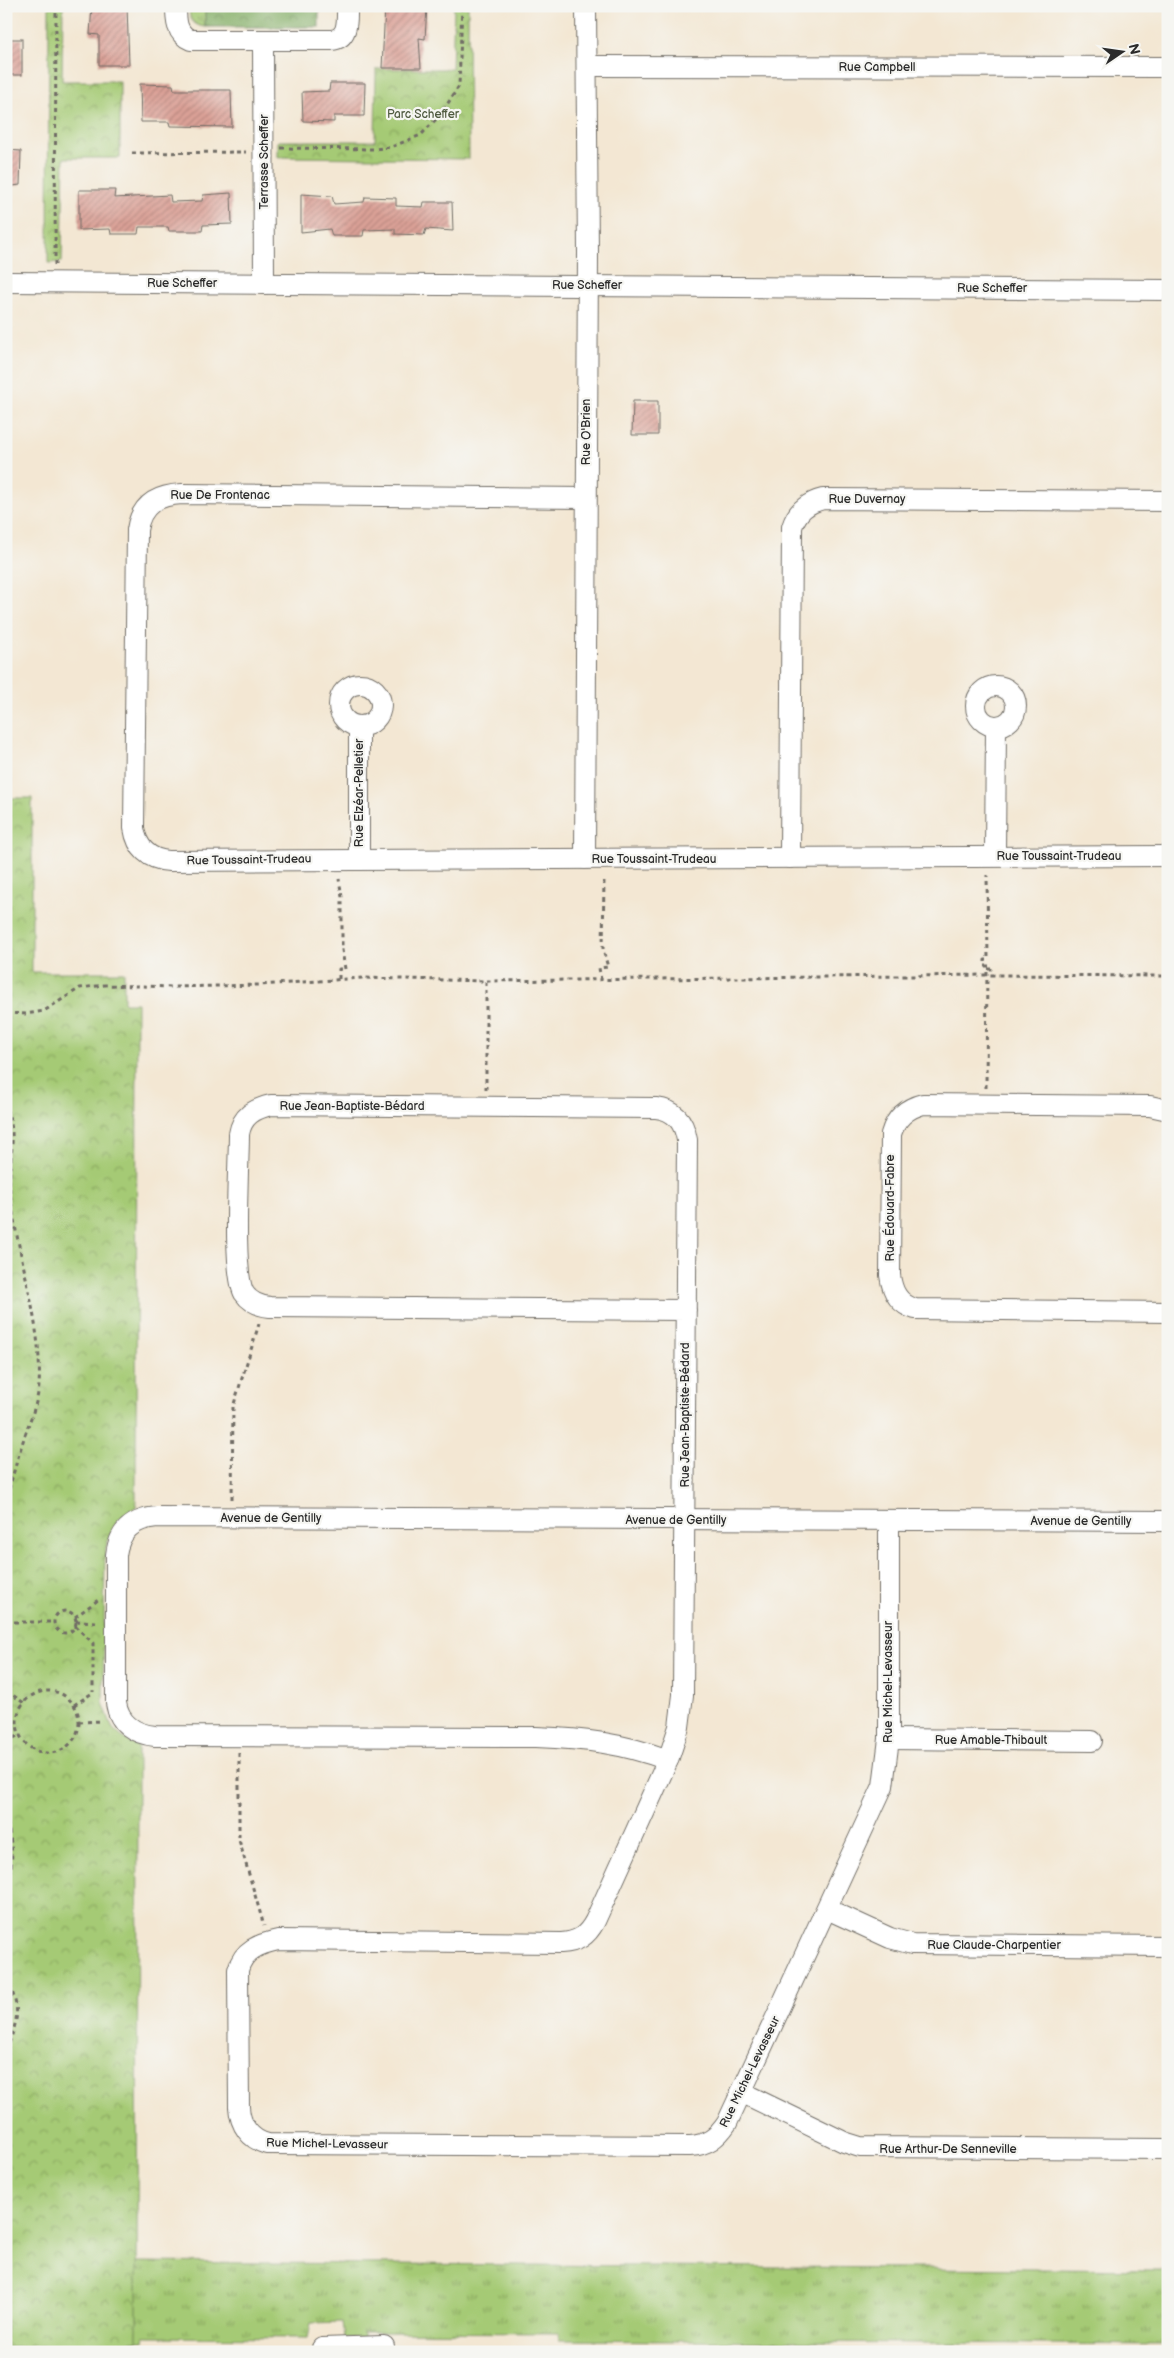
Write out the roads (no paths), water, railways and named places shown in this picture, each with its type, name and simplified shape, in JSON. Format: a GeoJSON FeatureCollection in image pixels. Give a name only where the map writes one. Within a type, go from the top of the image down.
{"type":"FeatureCollection","features":[{"type":"Feature","properties":{"kind":"street"},"geometry":{"type":"LineString","coordinates":[[176,6],[176,22],[185,38],[200,40],[331,40],[341,38],[347,26],[347,6]]}},
{"type":"Feature","properties":{"kind":"street","name":"Rue O'Brien"},"geometry":{"type":"LineString","coordinates":[[585,859],[586,6]]}},
{"type":"Feature","properties":{"kind":"street","name":"Terrasse Scheffer"},"geometry":{"type":"LineString","coordinates":[[264,40],[264,284]]}},
{"type":"Feature","properties":{"kind":"street","name":"Rue Campbell"},"geometry":{"type":"LineString","coordinates":[[586,66],[1168,67]]}},
{"type":"Feature","properties":{"kind":"street","name":"Rue Scheffer"},"geometry":{"type":"LineString","coordinates":[[6,282],[1168,290]]}},
{"type":"Feature","properties":{"kind":"street","name":"Rue De Frontenac"},"geometry":{"type":"LineString","coordinates":[[143,850],[138,844],[134,828],[137,530],[141,514],[151,502],[163,496],[182,494],[586,498]]}},
{"type":"Feature","properties":{"kind":"street","name":"Rue Duvernay"},"geometry":{"type":"LineString","coordinates":[[790,858],[792,527],[800,511],[815,501],[823,499],[1168,501]]}},
{"type":"Feature","properties":{"kind":"street","name":"Rue Elzéar-Pelletier"},"geometry":{"type":"LineString","coordinates":[[359,727],[359,859]]}},
{"type":"Feature","properties":{"kind":"street"},"geometry":{"type":"LineString","coordinates":[[991,863],[996,727]]}},
{"type":"Feature","properties":{"kind":"street","name":"Rue Toussaint-Trudeau"},"geometry":{"type":"LineString","coordinates":[[143,850],[157,859],[169,861],[790,858],[991,863],[1168,856]]}},
{"type":"Feature","properties":{"kind":"street","name":"Rue Édouard-Fabre"},"geometry":{"type":"LineString","coordinates":[[1168,1110],[1150,1106],[923,1104],[910,1109],[896,1121],[892,1134],[890,1265],[891,1282],[895,1294],[904,1304],[914,1309],[1168,1312]]}},
{"type":"Feature","properties":{"kind":"street","name":"Rue Jean-Baptiste-Bédard"},"geometry":{"type":"LineString","coordinates":[[684,1520],[686,1310],[687,1140],[684,1127],[677,1117],[664,1108],[271,1105],[252,1112],[242,1122],[239,1134],[238,1270],[245,1294],[256,1304],[270,1308],[686,1310]]}},
{"type":"Feature","properties":{"kind":"street","name":"Avenue de Gentilly"},"geometry":{"type":"LineString","coordinates":[[668,1760],[624,1746],[575,1739],[536,1737],[155,1736],[139,1733],[120,1717],[116,1703],[116,1555],[120,1537],[130,1526],[141,1519],[156,1517],[1168,1521]]}},
{"type":"Feature","properties":{"kind":"street","name":"Rue Michel-Levasseur"},"geometry":{"type":"LineString","coordinates":[[684,1520],[683,1695],[679,1728],[668,1760],[595,1921],[587,1934],[576,1941],[551,1943],[278,1940],[262,1944],[248,1952],[240,1962],[238,1970],[240,2114],[248,2134],[268,2144],[690,2146],[705,2144],[717,2137],[727,2123],[880,1796],[886,1775],[889,1739],[889,1521]]}},
{"type":"Feature","properties":{"kind":"street","name":"Rue Amable-Thibault"},"geometry":{"type":"LineString","coordinates":[[889,1739],[1092,1741]]}},
{"type":"Feature","properties":{"kind":"street","name":"Rue Claude-Charpentier"},"geometry":{"type":"LineString","coordinates":[[827,1909],[890,1938],[912,1944],[1168,1946]]}},
{"type":"Feature","properties":{"kind":"street","name":"Rue Arthur-De Senneville"},"geometry":{"type":"LineString","coordinates":[[741,2092],[844,2142],[860,2147],[1168,2149]]}},
{"type":"Feature","properties":{"kind":"street"},"geometry":{"type":"LineString","coordinates":[[322,2352],[322,2348],[384,2346],[384,2352]]}},
{"type":"Feature","properties":{"kind":"park label","name":"Parc Scheffer"},"geometry":{"type":"Point","coordinates":[423,114]}}]}
